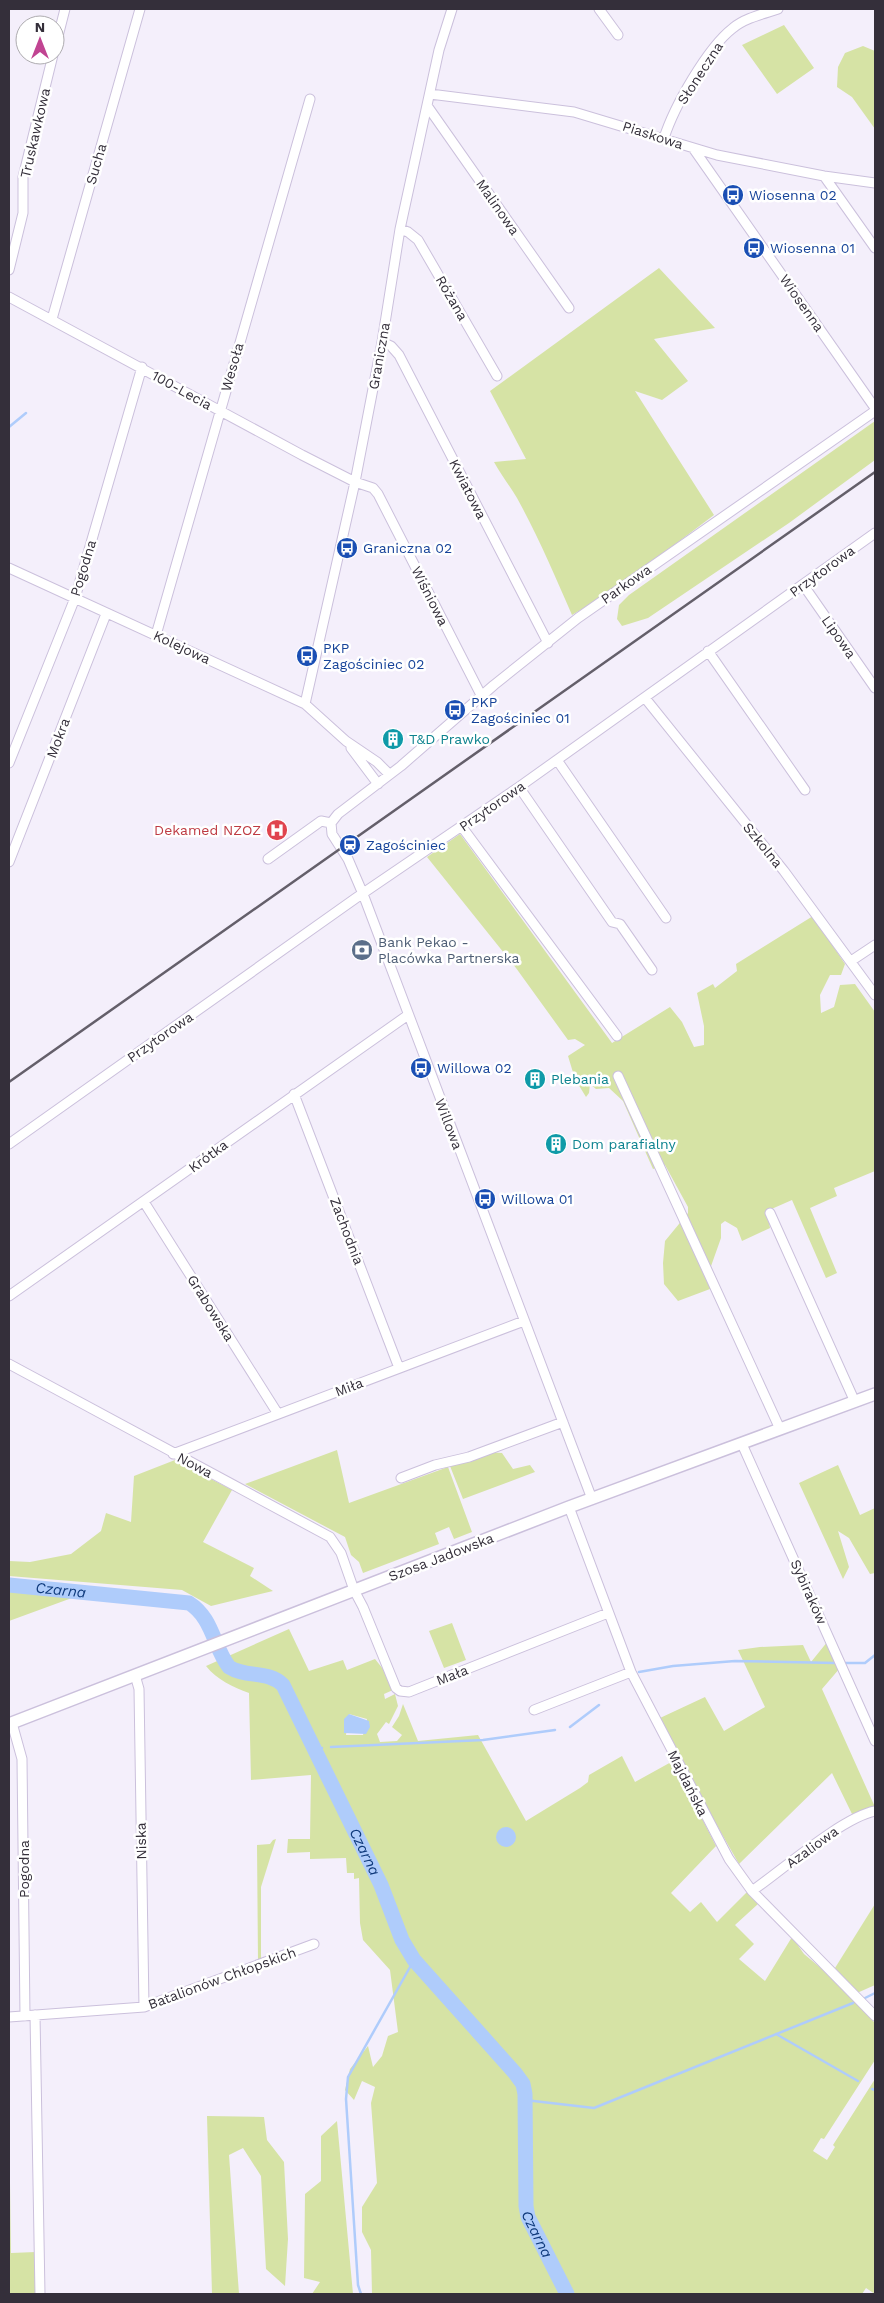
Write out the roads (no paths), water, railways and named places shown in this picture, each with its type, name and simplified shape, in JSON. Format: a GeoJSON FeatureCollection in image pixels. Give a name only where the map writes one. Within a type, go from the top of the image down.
{"type":"FeatureCollection","features":[{"type":"Feature","properties":{"kind":"main road","name":"Szosa Jadowska"},"geometry":{"type":"LineString","coordinates":[[10,1724],[569,1507],[875,1394]]}},
{"type":"Feature","properties":{"kind":"street","name":"Sucha"},"geometry":{"type":"LineString","coordinates":[[52,319],[140,9]]}},
{"type":"Feature","properties":{"kind":"street","name":"Graniczna"},"geometry":{"type":"LineString","coordinates":[[305,704],[355,482],[382,342],[400,229],[439,50],[452,9]]}},
{"type":"Feature","properties":{"kind":"street"},"geometry":{"type":"LineString","coordinates":[[599,9],[618,35]]}},
{"type":"Feature","properties":{"kind":"street","name":"Słoneczna"},"geometry":{"type":"LineString","coordinates":[[664,138],[678,107],[715,45],[734,27],[755,16],[778,9]]}},
{"type":"Feature","properties":{"kind":"street","name":"Truskawkowa"},"geometry":{"type":"LineString","coordinates":[[9,270],[23,213],[23,177],[51,65]]}},
{"type":"Feature","properties":{"kind":"street","name":"Piaskowa"},"geometry":{"type":"LineString","coordinates":[[430,94],[574,112],[693,148],[824,176],[875,183]]}},
{"type":"Feature","properties":{"kind":"street","name":"Wesoła"},"geometry":{"type":"LineString","coordinates":[[156,635],[219,410],[310,99]]}},
{"type":"Feature","properties":{"kind":"street","name":"Malinowa"},"geometry":{"type":"LineString","coordinates":[[428,107],[569,308]]}},
{"type":"Feature","properties":{"kind":"street","name":"Wiosenna"},"geometry":{"type":"LineString","coordinates":[[693,148],[875,409]]}},
{"type":"Feature","properties":{"kind":"street"},"geometry":{"type":"LineString","coordinates":[[824,176],[875,248]]}},
{"type":"Feature","properties":{"kind":"street","name":"Różana"},"geometry":{"type":"LineString","coordinates":[[400,229],[408,232],[418,240],[497,376]]}},
{"type":"Feature","properties":{"kind":"street","name":"100-Lecia"},"geometry":{"type":"LineString","coordinates":[[9,297],[355,482]]}},
{"type":"Feature","properties":{"kind":"street","name":"Kwiatowa"},"geometry":{"type":"LineString","coordinates":[[382,342],[391,346],[399,355],[548,643]]}},
{"type":"Feature","properties":{"kind":"street","name":"Pogodna"},"geometry":{"type":"LineString","coordinates":[[9,763],[75,598],[142,368]]}},
{"type":"Feature","properties":{"kind":"street","name":"Parkowa"},"geometry":{"type":"LineString","coordinates":[[389,774],[481,695],[578,618],[875,409]]}},
{"type":"Feature","properties":{"kind":"street","name":"Wiśniowa"},"geometry":{"type":"LineString","coordinates":[[355,482],[376,491],[481,695]]}},
{"type":"Feature","properties":{"kind":"street","name":"Przytorowa"},"geometry":{"type":"LineString","coordinates":[[9,1144],[363,894],[519,787],[708,651],[804,586],[875,533]]}},
{"type":"Feature","properties":{"kind":"street","name":"Kolejowa"},"geometry":{"type":"LineString","coordinates":[[10,572],[75,598],[106,614],[305,704],[346,741],[377,762],[389,774]]}},
{"type":"Feature","properties":{"kind":"street","name":"Lipowa"},"geometry":{"type":"LineString","coordinates":[[804,586],[875,688]]}},
{"type":"Feature","properties":{"kind":"street","name":"Mokra"},"geometry":{"type":"LineString","coordinates":[[9,862],[106,614]]}},
{"type":"Feature","properties":{"kind":"street"},"geometry":{"type":"LineString","coordinates":[[708,651],[805,790]]}},
{"type":"Feature","properties":{"kind":"street","name":"Szkolna"},"geometry":{"type":"LineString","coordinates":[[645,698],[784,871],[875,995]]}},
{"type":"Feature","properties":{"kind":"street","name":"Kolejowa"},"geometry":{"type":"LineString","coordinates":[[346,741],[378,784]]}},
{"type":"Feature","properties":{"kind":"street"},"geometry":{"type":"LineString","coordinates":[[557,760],[666,918]]}},
{"type":"Feature","properties":{"kind":"street"},"geometry":{"type":"LineString","coordinates":[[268,859],[321,821],[331,823],[338,814],[389,774]]}},
{"type":"Feature","properties":{"kind":"street"},"geometry":{"type":"LineString","coordinates":[[519,787],[612,922],[620,924],[652,970]]}},
{"type":"Feature","properties":{"kind":"street","name":"Willowa"},"geometry":{"type":"LineString","coordinates":[[331,823],[332,834],[348,859],[363,894],[592,1499]]}},
{"type":"Feature","properties":{"kind":"street"},"geometry":{"type":"LineString","coordinates":[[462,827],[617,1036]]}},
{"type":"Feature","properties":{"kind":"street"},"geometry":{"type":"LineString","coordinates":[[851,962],[875,945]]}},
{"type":"Feature","properties":{"kind":"street","name":"Krótka"},"geometry":{"type":"LineString","coordinates":[[9,1296],[408,1015]]}},
{"type":"Feature","properties":{"kind":"street"},"geometry":{"type":"LineString","coordinates":[[618,1076],[780,1430]]}},
{"type":"Feature","properties":{"kind":"street","name":"Zachodnia"},"geometry":{"type":"LineString","coordinates":[[294,1094],[399,1368]]}},
{"type":"Feature","properties":{"kind":"street","name":"Grabowska"},"geometry":{"type":"LineString","coordinates":[[144,1202],[278,1414]]}},
{"type":"Feature","properties":{"kind":"street"},"geometry":{"type":"LineString","coordinates":[[770,1214],[855,1402]]}},
{"type":"Feature","properties":{"kind":"street","name":"Miła"},"geometry":{"type":"LineString","coordinates":[[173,1454],[524,1321]]}},
{"type":"Feature","properties":{"kind":"street","name":"Nowa"},"geometry":{"type":"LineString","coordinates":[[9,1364],[330,1537],[341,1553],[354,1590]]}},
{"type":"Feature","properties":{"kind":"street"},"geometry":{"type":"LineString","coordinates":[[401,1478],[435,1465],[469,1457],[563,1422]]}},
{"type":"Feature","properties":{"kind":"street","name":"Sybiraków"},"geometry":{"type":"LineString","coordinates":[[742,1444],[875,1741]]}},
{"type":"Feature","properties":{"kind":"street","name":"Majdańska"},"geometry":{"type":"LineString","coordinates":[[569,1507],[608,1614],[632,1672],[718,1840],[752,1891],[875,2016]]}},
{"type":"Feature","properties":{"kind":"street","name":"Mała"},"geometry":{"type":"LineString","coordinates":[[354,1590],[363,1607],[396,1688],[402,1692],[409,1692],[608,1614]]}},
{"type":"Feature","properties":{"kind":"street"},"geometry":{"type":"LineString","coordinates":[[534,1710],[632,1672]]}},
{"type":"Feature","properties":{"kind":"street","name":"Niska"},"geometry":{"type":"LineString","coordinates":[[135,1675],[139,1689],[144,2007]]}},
{"type":"Feature","properties":{"kind":"street","name":"Pogodna"},"geometry":{"type":"LineString","coordinates":[[10,1724],[18,1738],[22,1759],[25,2016]]}},
{"type":"Feature","properties":{"kind":"street","name":"Azaliowa"},"geometry":{"type":"LineString","coordinates":[[752,1891],[844,1824],[865,1813],[875,1811]]}},
{"type":"Feature","properties":{"kind":"street","name":"Batalionów Chłopskich"},"geometry":{"type":"LineString","coordinates":[[9,2016],[144,2007],[314,1944]]}},
{"type":"Feature","properties":{"kind":"street"},"geometry":{"type":"LineString","coordinates":[[35,2015],[40,2294]]}},
{"type":"Feature","properties":{"kind":"water"},"geometry":{"type":"Polygon","coordinates":[[[349,1714],[369,1721],[370,1727],[366,1734],[344,1733],[344,1719],[349,1714]]]}},
{"type":"Feature","properties":{"kind":"water"},"geometry":{"type":"Polygon","coordinates":[[[506,1827],[513,1830],[516,1837],[513,1844],[506,1847],[499,1844],[496,1837],[499,1830],[506,1827]]]}},
{"type":"Feature","properties":{"kind":"waterway"},"geometry":{"type":"LineString","coordinates":[[9,427],[26,413]]}},
{"type":"Feature","properties":{"kind":"waterway","name":"Czarna"},"geometry":{"type":"LineString","coordinates":[[9,1585],[189,1603],[203,1616],[229,1667],[242,1672],[271,1677],[283,1685],[381,1885],[402,1940],[414,1960],[523,2084],[525,2094],[526,2206],[528,2217],[567,2294]]}},
{"type":"Feature","properties":{"kind":"waterway"},"geometry":{"type":"LineString","coordinates":[[845,1663],[865,1663],[875,1655]]}},
{"type":"Feature","properties":{"kind":"waterway"},"geometry":{"type":"LineString","coordinates":[[639,1672],[673,1666],[735,1661],[835,1663]]}},
{"type":"Feature","properties":{"kind":"waterway"},"geometry":{"type":"LineString","coordinates":[[570,1727],[599,1705]]}},
{"type":"Feature","properties":{"kind":"waterway"},"geometry":{"type":"LineString","coordinates":[[331,1747],[483,1740],[555,1730]]}},
{"type":"Feature","properties":{"kind":"waterway"},"geometry":{"type":"LineString","coordinates":[[315,1748],[322,1748]]}},
{"type":"Feature","properties":{"kind":"waterway"},"geometry":{"type":"LineString","coordinates":[[361,2294],[358,2285],[346,2099],[348,2077],[414,1960]]}},
{"type":"Feature","properties":{"kind":"waterway"},"geometry":{"type":"LineString","coordinates":[[865,1998],[875,1993]]}},
{"type":"Feature","properties":{"kind":"waterway"},"geometry":{"type":"LineString","coordinates":[[525,2100],[594,2108],[853,2003]]}},
{"type":"Feature","properties":{"kind":"waterway"},"geometry":{"type":"LineString","coordinates":[[776,2034],[858,2081]]}},
{"type":"Feature","properties":{"kind":"railway"},"geometry":{"type":"LineString","coordinates":[[9,1082],[875,472]]}},
{"type":"Feature","properties":{"kind":"place","name":"Wiosenna 02"},"geometry":{"type":"Point","coordinates":[733,195]}},
{"type":"Feature","properties":{"kind":"place","name":"Wiosenna 01"},"geometry":{"type":"Point","coordinates":[754,248]}},
{"type":"Feature","properties":{"kind":"place","name":"Graniczna 02"},"geometry":{"type":"Point","coordinates":[347,548]}},
{"type":"Feature","properties":{"kind":"place","name":"PKP Zagościniec 02"},"geometry":{"type":"Point","coordinates":[307,656]}},
{"type":"Feature","properties":{"kind":"place","name":"PKP Zagościniec 01"},"geometry":{"type":"Point","coordinates":[455,710]}},
{"type":"Feature","properties":{"kind":"place","name":"T&D Prawko"},"geometry":{"type":"Point","coordinates":[393,739]}},
{"type":"Feature","properties":{"kind":"place","name":"Dekamed NZOZ"},"geometry":{"type":"Point","coordinates":[277,830]}},
{"type":"Feature","properties":{"kind":"place","name":"Zagościniec"},"geometry":{"type":"Point","coordinates":[350,845]}},
{"type":"Feature","properties":{"kind":"place","name":"Bank Pekao - Placówka Partnerska"},"geometry":{"type":"Point","coordinates":[362,950]}},
{"type":"Feature","properties":{"kind":"place","name":"Willowa 02"},"geometry":{"type":"Point","coordinates":[421,1068]}},
{"type":"Feature","properties":{"kind":"place","name":"Plebania"},"geometry":{"type":"Point","coordinates":[535,1079]}},
{"type":"Feature","properties":{"kind":"place","name":"Dom parafialny"},"geometry":{"type":"Point","coordinates":[556,1144]}},
{"type":"Feature","properties":{"kind":"place","name":"Willowa 01"},"geometry":{"type":"Point","coordinates":[485,1199]}}]}
